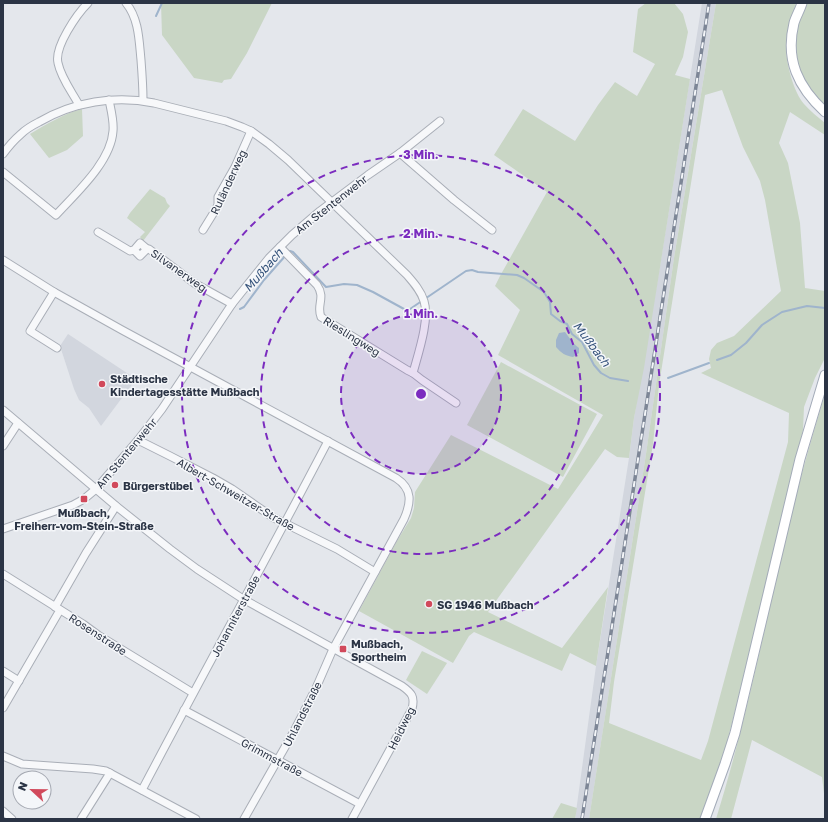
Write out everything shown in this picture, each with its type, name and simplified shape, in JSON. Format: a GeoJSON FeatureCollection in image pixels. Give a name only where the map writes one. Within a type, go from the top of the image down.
{"type":"FeatureCollection","features":[{"type":"Feature","properties":{"kind":"main road"},"geometry":{"type":"LineString","coordinates":[[802,3],[794,23],[791,43],[792,58],[795,70],[803,87],[816,104],[825,112]]}},
{"type":"Feature","properties":{"kind":"main road"},"geometry":{"type":"LineString","coordinates":[[705,819],[735,733],[800,459],[825,375]]}},
{"type":"Feature","properties":{"kind":"main road"},"geometry":{"type":"LineString","coordinates":[[711,819],[725,764]]}},
{"type":"Feature","properties":{"kind":"street"},"geometry":{"type":"LineString","coordinates":[[79,105],[60,70],[57,56],[58,50],[70,26],[88,3]]}},
{"type":"Feature","properties":{"kind":"street"},"geometry":{"type":"LineString","coordinates":[[126,3],[133,14],[139,36],[143,100]]}},
{"type":"Feature","properties":{"kind":"street"},"geometry":{"type":"LineString","coordinates":[[3,172],[56,215],[91,176],[106,154],[112,138],[113,130],[109,100]]}},
{"type":"Feature","properties":{"kind":"street"},"geometry":{"type":"LineString","coordinates":[[3,154],[22,132],[32,125],[61,111],[79,105],[109,100],[143,100],[226,121],[251,132],[269,144],[288,160],[414,282],[424,299],[426,311],[423,334],[413,373]]}},
{"type":"Feature","properties":{"kind":"street","name":"Am Stentenwehr"},"geometry":{"type":"LineString","coordinates":[[3,529],[73,504],[84,499],[96,489],[138,440],[162,409],[232,304],[280,247],[308,221],[332,202],[400,153],[440,121]]}},
{"type":"Feature","properties":{"kind":"street","name":"Ruländerweg"},"geometry":{"type":"LineString","coordinates":[[203,230],[218,205],[218,197],[235,167],[251,132]]}},
{"type":"Feature","properties":{"kind":"street"},"geometry":{"type":"LineString","coordinates":[[400,153],[454,200],[492,230]]}},
{"type":"Feature","properties":{"kind":"street","name":"Silvanerweg"},"geometry":{"type":"LineString","coordinates":[[98,232],[130,251],[134,250],[140,256],[147,249],[150,249],[194,283],[232,304]]}},
{"type":"Feature","properties":{"kind":"street","name":"Rieslingweg"},"geometry":{"type":"LineString","coordinates":[[280,247],[318,285],[322,295],[319,313],[321,317],[413,373],[456,403]]}},
{"type":"Feature","properties":{"kind":"street","name":"Uhlandstraße"},"geometry":{"type":"LineString","coordinates":[[3,260],[54,292],[396,478],[403,482],[407,488],[410,497],[408,510],[404,519],[333,649],[303,714],[244,819]]}},
{"type":"Feature","properties":{"kind":"street"},"geometry":{"type":"LineString","coordinates":[[54,292],[30,331],[57,348]]}},
{"type":"Feature","properties":{"kind":"street","name":"Heidweg"},"geometry":{"type":"LineString","coordinates":[[3,410],[116,506],[185,561],[243,599],[408,690],[413,698],[412,709],[352,819]]}},
{"type":"Feature","properties":{"kind":"street"},"geometry":{"type":"LineString","coordinates":[[3,446],[18,423]]}},
{"type":"Feature","properties":{"kind":"street","name":"Albert-Schweitzer-Straße"},"geometry":{"type":"LineString","coordinates":[[138,440],[213,478],[284,524],[337,549],[375,572]]}},
{"type":"Feature","properties":{"kind":"street","name":"Johanniterstraße"},"geometry":{"type":"LineString","coordinates":[[142,790],[328,441]]}},
{"type":"Feature","properties":{"kind":"street"},"geometry":{"type":"LineString","coordinates":[[3,708],[19,681],[86,553],[116,506]]}},
{"type":"Feature","properties":{"kind":"street","name":"Rosenstraße"},"geometry":{"type":"LineString","coordinates":[[3,574],[83,624],[98,636],[193,693]]}},
{"type":"Feature","properties":{"kind":"street"},"geometry":{"type":"LineString","coordinates":[[3,671],[19,681]]}},
{"type":"Feature","properties":{"kind":"street","name":"Grimmstraße"},"geometry":{"type":"LineString","coordinates":[[184,710],[360,804]]}},
{"type":"Feature","properties":{"kind":"street"},"geometry":{"type":"LineString","coordinates":[[3,756],[22,764],[101,770],[110,773],[196,819]]}},
{"type":"Feature","properties":{"kind":"street"},"geometry":{"type":"LineString","coordinates":[[83,818],[110,773]]}},
{"type":"Feature","properties":{"kind":"shaded area"},"geometry":{"type":"Polygon","coordinates":[[[702,3],[716,3],[674,258],[646,454],[589,819],[575,819],[596,666],[634,418],[702,3]]]}},
{"type":"Feature","properties":{"kind":"shaded area","name":"Städtische Kindertagesstätte Mußbach"},"geometry":{"type":"Polygon","coordinates":[[[68,334],[136,379],[101,426],[89,408],[79,400],[74,389],[60,346],[68,334]]]}},
{"type":"Feature","properties":{"kind":"green space"},"geometry":{"type":"Polygon","coordinates":[[[161,3],[272,3],[247,53],[231,79],[224,80],[222,83],[194,78],[162,35],[161,3]]]}},
{"type":"Feature","properties":{"kind":"green space"},"geometry":{"type":"Polygon","coordinates":[[[646,3],[674,3],[683,14],[688,32],[683,57],[675,75],[690,79],[644,368],[634,418],[629,458],[617,457],[605,449],[488,612],[562,648],[608,587],[596,666],[570,653],[562,671],[474,632],[469,636],[453,663],[359,611],[411,518],[414,508],[415,492],[451,435],[558,489],[603,415],[498,355],[520,310],[495,286],[547,192],[494,155],[523,109],[575,141],[615,82],[637,96],[655,64],[633,52],[638,9],[646,3]]]}},
{"type":"Feature","properties":{"kind":"green space"},"geometry":{"type":"Polygon","coordinates":[[[716,3],[796,3],[786,42],[788,66],[796,91],[800,98],[809,109],[825,123],[825,135],[790,112],[779,143],[788,163],[800,223],[805,288],[825,291],[825,358],[815,378],[804,407],[803,430],[733,719],[721,765],[702,819],[589,819],[646,454],[674,258],[716,3]],[[722,90],[705,95],[659,385],[653,444],[614,682],[609,723],[701,760],[708,741],[788,442],[789,413],[701,373],[711,368],[709,359],[711,350],[717,343],[734,336],[781,291],[765,200],[760,181],[743,147],[722,90]]]}},
{"type":"Feature","properties":{"kind":"green space"},"geometry":{"type":"Polygon","coordinates":[[[806,3],[825,3],[825,106],[815,97],[807,85],[800,69],[796,50],[799,21],[806,3]]]}},
{"type":"Feature","properties":{"kind":"green space"},"geometry":{"type":"Polygon","coordinates":[[[82,109],[83,136],[67,150],[49,158],[30,134],[62,116],[82,109]]]}},
{"type":"Feature","properties":{"kind":"green space"},"geometry":{"type":"Polygon","coordinates":[[[150,189],[165,198],[170,206],[143,241],[140,237],[145,232],[127,218],[150,189]]]}},
{"type":"Feature","properties":{"kind":"green space"},"geometry":{"type":"Polygon","coordinates":[[[501,362],[597,414],[563,477],[467,425],[501,362]]]}},
{"type":"Feature","properties":{"kind":"green space"},"geometry":{"type":"Polygon","coordinates":[[[825,394],[825,802],[822,777],[752,740],[731,819],[716,819],[746,710],[797,492],[825,394]]]}},
{"type":"Feature","properties":{"kind":"green space"},"geometry":{"type":"Polygon","coordinates":[[[422,651],[447,663],[427,694],[406,680],[422,651]]]}},
{"type":"Feature","properties":{"kind":"green space"},"geometry":{"type":"Polygon","coordinates":[[[561,803],[577,808],[575,819],[552,819],[561,803]]]}},
{"type":"Feature","properties":{"kind":"water"},"geometry":{"type":"Polygon","coordinates":[[[565,332],[579,348],[579,353],[573,357],[564,354],[556,347],[556,340],[559,333],[565,332]]]}},
{"type":"Feature","properties":{"kind":"waterway"},"geometry":{"type":"LineString","coordinates":[[156,16],[162,3]]}},
{"type":"Feature","properties":{"kind":"waterway","name":"Mußbach"},"geometry":{"type":"LineString","coordinates":[[289,252],[293,252],[326,287],[344,284],[357,285],[404,309],[410,309],[466,271],[472,270],[478,272],[517,275],[544,292],[550,302],[551,314],[567,324],[572,334],[582,342],[594,365],[601,373],[610,378],[628,381]]}},
{"type":"Feature","properties":{"kind":"waterway","name":"Mußbach"},"geometry":{"type":"LineString","coordinates":[[240,309],[244,307],[264,280],[286,255]]}},
{"type":"Feature","properties":{"kind":"waterway","name":"Mußbach"},"geometry":{"type":"LineString","coordinates":[[717,360],[731,355],[746,343],[762,325],[782,312],[807,306],[825,308]]}},
{"type":"Feature","properties":{"kind":"waterway","name":"Mußbach"},"geometry":{"type":"LineString","coordinates":[[668,378],[709,363]]}},
{"type":"Feature","properties":{"kind":"railway"},"geometry":{"type":"LineString","coordinates":[[582,819],[709,3]]}},
{"type":"Feature","properties":{"kind":"place","name":"Städtische Kindertagesstätte Mußbach"},"geometry":{"type":"Point","coordinates":[102,384]}},
{"type":"Feature","properties":{"kind":"place","name":"Bürgerstübel"},"geometry":{"type":"Point","coordinates":[115,485]}},
{"type":"Feature","properties":{"kind":"place","name":"Mußbach, Freiherr-vom-Stein-Straße"},"geometry":{"type":"Point","coordinates":[84,499]}},
{"type":"Feature","properties":{"kind":"place","name":"SG 1946 Mußbach"},"geometry":{"type":"Point","coordinates":[429,604]}},
{"type":"Feature","properties":{"kind":"place","name":"Mußbach, Sportheim"},"geometry":{"type":"Point","coordinates":[343,649]}}]}
